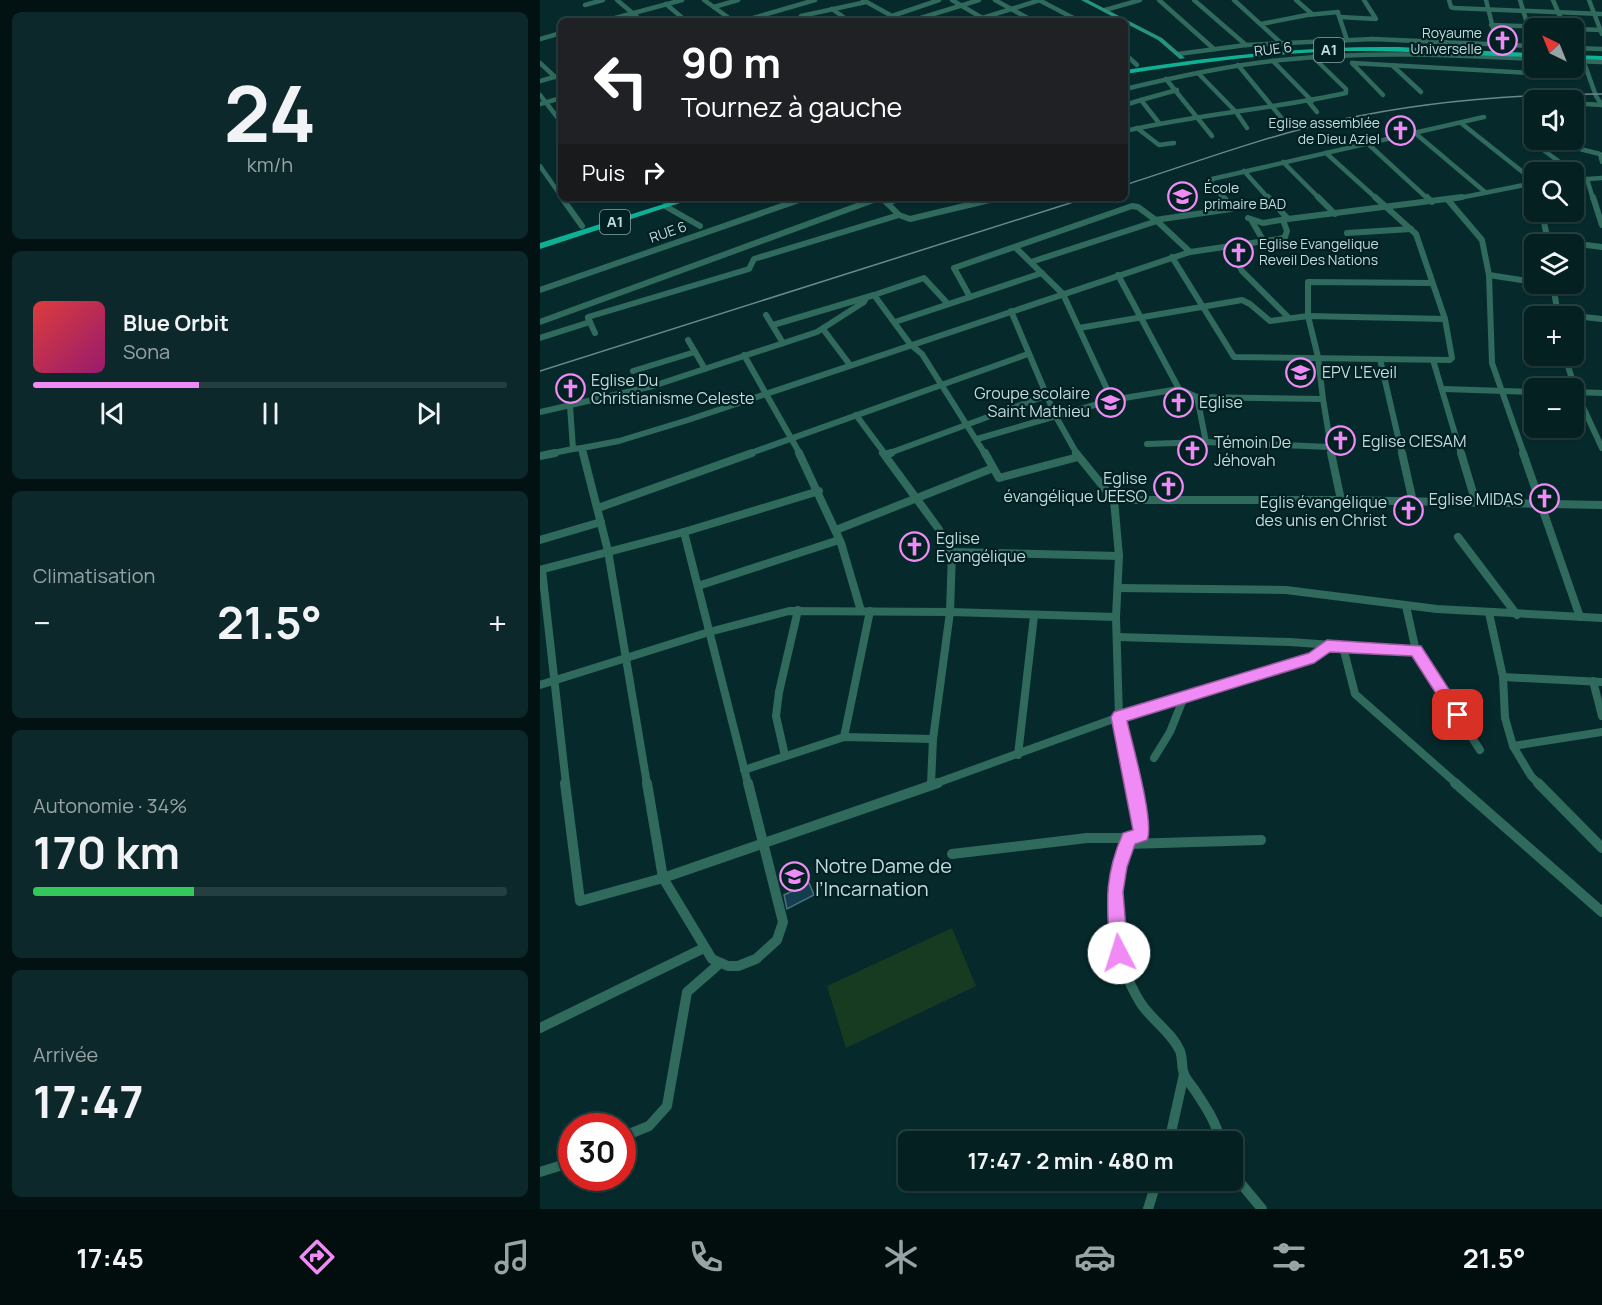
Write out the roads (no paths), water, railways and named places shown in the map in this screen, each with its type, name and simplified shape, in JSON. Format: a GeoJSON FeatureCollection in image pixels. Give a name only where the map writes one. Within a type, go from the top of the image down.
{"type":"FeatureCollection","features":[{"type":"Feature","properties":{"kind":"main road","name":"A1"},"geometry":{"type":"LineString","coordinates":[[1128,66],[1180,56],[1332,45],[1418,45],[1524,50]]}},
{"type":"Feature","properties":{"kind":"main road","name":"A1"},"geometry":{"type":"LineString","coordinates":[[1128,72],[1210,59],[1316,50],[1524,51]]}},
{"type":"Feature","properties":{"kind":"main road"},"geometry":{"type":"LineString","coordinates":[[1584,55],[1602,51]]}},
{"type":"Feature","properties":{"kind":"main road"},"geometry":{"type":"LineString","coordinates":[[1584,57],[1602,60]]}},
{"type":"Feature","properties":{"kind":"main road","name":"A1"},"geometry":{"type":"LineString","coordinates":[[540,239],[662,201]]}},
{"type":"Feature","properties":{"kind":"main road","name":"A1"},"geometry":{"type":"LineString","coordinates":[[540,246],[681,201]]}},
{"type":"Feature","properties":{"kind":"street"},"geometry":{"type":"LineString","coordinates":[[585,5],[603,0]]}},
{"type":"Feature","properties":{"kind":"street"},"geometry":{"type":"LineString","coordinates":[[617,0],[639,18]]}},
{"type":"Feature","properties":{"kind":"street"},"geometry":{"type":"LineString","coordinates":[[615,18],[682,0]]}},
{"type":"Feature","properties":{"kind":"street"},"geometry":{"type":"LineString","coordinates":[[704,0],[729,18]]}},
{"type":"Feature","properties":{"kind":"street"},"geometry":{"type":"LineString","coordinates":[[714,7],[738,0]]}},
{"type":"Feature","properties":{"kind":"street"},"geometry":{"type":"LineString","coordinates":[[758,18],[801,2],[815,0]]}},
{"type":"Feature","properties":{"kind":"street"},"geometry":{"type":"LineString","coordinates":[[803,18],[801,16],[865,1],[892,16],[939,0]]}},
{"type":"Feature","properties":{"kind":"street"},"geometry":{"type":"LineString","coordinates":[[952,0],[982,18],[1039,0],[1074,18]]}},
{"type":"Feature","properties":{"kind":"street"},"geometry":{"type":"LineString","coordinates":[[921,18],[979,0]]}},
{"type":"Feature","properties":{"kind":"street"},"geometry":{"type":"LineString","coordinates":[[995,0],[1028,18]]}},
{"type":"Feature","properties":{"kind":"street"},"geometry":{"type":"LineString","coordinates":[[1084,0],[1120,18]]}},
{"type":"Feature","properties":{"kind":"street"},"geometry":{"type":"LineString","coordinates":[[1105,10],[1140,0]]}},
{"type":"Feature","properties":{"kind":"street"},"geometry":{"type":"LineString","coordinates":[[1159,0],[1214,50]]}},
{"type":"Feature","properties":{"kind":"street"},"geometry":{"type":"LineString","coordinates":[[1194,0],[1246,45]]}},
{"type":"Feature","properties":{"kind":"street"},"geometry":{"type":"LineString","coordinates":[[1234,0],[1281,43]]}},
{"type":"Feature","properties":{"kind":"street"},"geometry":{"type":"LineString","coordinates":[[1296,0],[1312,14]]}},
{"type":"Feature","properties":{"kind":"street"},"geometry":{"type":"LineString","coordinates":[[1261,24],[1312,14],[1338,13],[1376,19],[1364,0]]}},
{"type":"Feature","properties":{"kind":"street"},"geometry":{"type":"LineString","coordinates":[[1449,0],[1453,8],[1602,14]]}},
{"type":"Feature","properties":{"kind":"street"},"geometry":{"type":"LineString","coordinates":[[1486,0],[1497,44]]}},
{"type":"Feature","properties":{"kind":"street"},"geometry":{"type":"LineString","coordinates":[[1520,0],[1524,18]]}},
{"type":"Feature","properties":{"kind":"street"},"geometry":{"type":"LineString","coordinates":[[1553,0],[1560,18]]}},
{"type":"Feature","properties":{"kind":"street"},"geometry":{"type":"LineString","coordinates":[[1584,30],[1601,31],[1589,0]]}},
{"type":"Feature","properties":{"kind":"street"},"geometry":{"type":"LineString","coordinates":[[666,4],[682,18]]}},
{"type":"Feature","properties":{"kind":"street"},"geometry":{"type":"LineString","coordinates":[[832,9],[845,18]]}},
{"type":"Feature","properties":{"kind":"street"},"geometry":{"type":"LineString","coordinates":[[1338,13],[1347,40]]}},
{"type":"Feature","properties":{"kind":"street"},"geometry":{"type":"LineString","coordinates":[[1128,22],[1160,39],[1180,56],[1246,45],[1347,40],[1497,44],[1524,49]]}},
{"type":"Feature","properties":{"kind":"street"},"geometry":{"type":"LineString","coordinates":[[1491,25],[1524,27]]}},
{"type":"Feature","properties":{"kind":"street"},"geometry":{"type":"LineString","coordinates":[[540,39],[558,34]]}},
{"type":"Feature","properties":{"kind":"street"},"geometry":{"type":"LineString","coordinates":[[554,35],[558,39]]}},
{"type":"Feature","properties":{"kind":"street","name":"RUE 6"},"geometry":{"type":"LineString","coordinates":[[1128,88],[1238,65],[1313,57],[1524,51]]}},
{"type":"Feature","properties":{"kind":"street"},"geometry":{"type":"LineString","coordinates":[[1344,55],[1383,95]]}},
{"type":"Feature","properties":{"kind":"street"},"geometry":{"type":"LineString","coordinates":[[1128,57],[1137,65]]}},
{"type":"Feature","properties":{"kind":"street"},"geometry":{"type":"LineString","coordinates":[[1128,130],[1160,123],[1344,94],[1347,91],[1313,57]]}},
{"type":"Feature","properties":{"kind":"street"},"geometry":{"type":"LineString","coordinates":[[1273,61],[1317,111]]}},
{"type":"Feature","properties":{"kind":"street"},"geometry":{"type":"LineString","coordinates":[[540,63],[555,77]]}},
{"type":"Feature","properties":{"kind":"street"},"geometry":{"type":"LineString","coordinates":[[1352,63],[1524,73]]}},
{"type":"Feature","properties":{"kind":"street"},"geometry":{"type":"LineString","coordinates":[[1238,65],[1284,121]]}},
{"type":"Feature","properties":{"kind":"street"},"geometry":{"type":"LineString","coordinates":[[1393,66],[1421,92]]}},
{"type":"Feature","properties":{"kind":"street"},"geometry":{"type":"LineString","coordinates":[[1584,71],[1602,105]]}},
{"type":"Feature","properties":{"kind":"street"},"geometry":{"type":"LineString","coordinates":[[1198,73],[1236,112],[1247,128]]}},
{"type":"Feature","properties":{"kind":"street"},"geometry":{"type":"LineString","coordinates":[[540,81],[558,76]]}},
{"type":"Feature","properties":{"kind":"street"},"geometry":{"type":"LineString","coordinates":[[1166,79],[1212,136]]}},
{"type":"Feature","properties":{"kind":"street"},"geometry":{"type":"LineString","coordinates":[[1128,104],[1177,90]]}},
{"type":"Feature","properties":{"kind":"street"},"geometry":{"type":"LineString","coordinates":[[540,94],[558,118]]}},
{"type":"Feature","properties":{"kind":"street"},"geometry":{"type":"LineString","coordinates":[[540,104],[558,99]]}},
{"type":"Feature","properties":{"kind":"street"},"geometry":{"type":"LineString","coordinates":[[1141,100],[1160,123]]}},
{"type":"Feature","properties":{"kind":"street"},"geometry":{"type":"LineString","coordinates":[[1586,104],[1602,105]]}},
{"type":"Feature","properties":{"kind":"street"},"geometry":{"type":"LineString","coordinates":[[1031,262],[1156,221],[1231,209],[1233,207],[1210,181],[1366,142],[1484,117]]}},
{"type":"Feature","properties":{"kind":"street"},"geometry":{"type":"LineString","coordinates":[[1461,123],[1524,174]]}},
{"type":"Feature","properties":{"kind":"street"},"geometry":{"type":"LineString","coordinates":[[1137,128],[1160,145],[1174,143]]}},
{"type":"Feature","properties":{"kind":"street"},"geometry":{"type":"LineString","coordinates":[[1415,133],[1485,192]]}},
{"type":"Feature","properties":{"kind":"street"},"geometry":{"type":"LineString","coordinates":[[1366,142],[1432,202]]}},
{"type":"Feature","properties":{"kind":"street"},"geometry":{"type":"LineString","coordinates":[[1543,150],[1559,162]]}},
{"type":"Feature","properties":{"kind":"street"},"geometry":{"type":"LineString","coordinates":[[1584,150],[1600,154],[1602,162]]}},
{"type":"Feature","properties":{"kind":"street"},"geometry":{"type":"LineString","coordinates":[[1172,257],[1234,357],[1446,361],[1452,358],[1445,319],[1416,234],[1326,153]]}},
{"type":"Feature","properties":{"kind":"street"},"geometry":{"type":"LineString","coordinates":[[1283,162],[1335,214]]}},
{"type":"Feature","properties":{"kind":"street"},"geometry":{"type":"LineString","coordinates":[[540,166],[558,191]]}},
{"type":"Feature","properties":{"kind":"street"},"geometry":{"type":"LineString","coordinates":[[540,456],[648,433],[1172,257],[1285,237],[1287,231],[1285,220],[1244,171]]}},
{"type":"Feature","properties":{"kind":"street"},"geometry":{"type":"LineString","coordinates":[[1602,178],[1584,179],[1601,216],[1602,225]]}},
{"type":"Feature","properties":{"kind":"street"},"geometry":{"type":"LineString","coordinates":[[1264,242],[1250,220],[1263,223],[1448,200],[1524,184]]}},
{"type":"Feature","properties":{"kind":"street"},"geometry":{"type":"LineString","coordinates":[[1448,200],[1481,236],[1489,275],[1491,358],[1539,505],[1580,617]]}},
{"type":"Feature","properties":{"kind":"street"},"geometry":{"type":"LineString","coordinates":[[565,201],[582,226]]}},
{"type":"Feature","properties":{"kind":"street","name":"RUE 6"},"geometry":{"type":"LineString","coordinates":[[540,290],[796,201]]}},
{"type":"Feature","properties":{"kind":"street"},"geometry":{"type":"LineString","coordinates":[[540,322],[777,233],[880,201]]}},
{"type":"Feature","properties":{"kind":"street"},"geometry":{"type":"LineString","coordinates":[[884,201],[899,215],[910,219],[985,201]]}},
{"type":"Feature","properties":{"kind":"street"},"geometry":{"type":"LineString","coordinates":[[665,206],[700,226]]}},
{"type":"Feature","properties":{"kind":"street"},"geometry":{"type":"LineString","coordinates":[[970,297],[954,268],[1132,206],[1138,207],[1156,221],[1190,252]]}},
{"type":"Feature","properties":{"kind":"street"},"geometry":{"type":"LineString","coordinates":[[540,338],[749,269],[754,260],[899,215]]}},
{"type":"Feature","properties":{"kind":"street"},"geometry":{"type":"LineString","coordinates":[[1347,233],[1411,229]]}},
{"type":"Feature","properties":{"kind":"street"},"geometry":{"type":"LineString","coordinates":[[1244,244],[1246,259],[1240,267],[1242,272],[1288,317]]}},
{"type":"Feature","properties":{"kind":"street"},"geometry":{"type":"LineString","coordinates":[[1584,245],[1602,247]]}},
{"type":"Feature","properties":{"kind":"street"},"geometry":{"type":"LineString","coordinates":[[1015,247],[1063,294],[1112,400]]}},
{"type":"Feature","properties":{"kind":"street"},"geometry":{"type":"LineString","coordinates":[[895,322],[1042,273]]}},
{"type":"Feature","properties":{"kind":"street"},"geometry":{"type":"LineString","coordinates":[[1118,275],[1179,389]]}},
{"type":"Feature","properties":{"kind":"street"},"geometry":{"type":"LineString","coordinates":[[1489,275],[1524,280]]}},
{"type":"Feature","properties":{"kind":"street"},"geometry":{"type":"LineString","coordinates":[[773,325],[924,278],[948,304]]}},
{"type":"Feature","properties":{"kind":"street"},"geometry":{"type":"LineString","coordinates":[[1341,500],[1330,447],[1318,357],[1308,316],[1308,282],[1432,284]]}},
{"type":"Feature","properties":{"kind":"street"},"geometry":{"type":"LineString","coordinates":[[870,296],[895,322],[910,344],[922,354],[968,424],[999,478],[1078,457]]}},
{"type":"Feature","properties":{"kind":"street"},"geometry":{"type":"LineString","coordinates":[[540,412],[653,386],[823,329],[870,296]]}},
{"type":"Feature","properties":{"kind":"street"},"geometry":{"type":"LineString","coordinates":[[1078,328],[1242,300],[1247,301],[1266,320],[1308,316],[1445,319]]}},
{"type":"Feature","properties":{"kind":"street"},"geometry":{"type":"LineString","coordinates":[[582,307],[595,333]]}},
{"type":"Feature","properties":{"kind":"street"},"geometry":{"type":"LineString","coordinates":[[1011,311],[1045,396],[1055,415],[1078,457],[1114,500],[1119,556],[1116,617],[1119,717],[1142,835],[1128,841],[1114,892],[1119,953],[1129,982],[1141,1004],[1165,1028],[1180,1052],[1184,1074],[1172,1131]]}},
{"type":"Feature","properties":{"kind":"street"},"geometry":{"type":"LineString","coordinates":[[766,315],[783,343]]}},
{"type":"Feature","properties":{"kind":"street"},"geometry":{"type":"LineString","coordinates":[[1584,317],[1602,319]]}},
{"type":"Feature","properties":{"kind":"street"},"geometry":{"type":"LineString","coordinates":[[823,329],[850,364]]}},
{"type":"Feature","properties":{"kind":"street"},"geometry":{"type":"LineString","coordinates":[[688,340],[705,369]]}},
{"type":"Feature","properties":{"kind":"street"},"geometry":{"type":"LineString","coordinates":[[633,371],[695,352]]}},
{"type":"Feature","properties":{"kind":"street"},"geometry":{"type":"LineString","coordinates":[[598,508],[1028,354]]}},
{"type":"Feature","properties":{"kind":"street"},"geometry":{"type":"LineString","coordinates":[[744,356],[819,491],[866,611],[844,737]]}},
{"type":"Feature","properties":{"kind":"street"},"geometry":{"type":"LineString","coordinates":[[1380,359],[1413,502]]}},
{"type":"Feature","properties":{"kind":"street"},"geometry":{"type":"LineString","coordinates":[[1433,360],[1444,389],[1476,503]]}},
{"type":"Feature","properties":{"kind":"street"},"geometry":{"type":"LineString","coordinates":[[977,439],[1112,400],[1179,389],[1197,397],[1323,399]]}},
{"type":"Feature","properties":{"kind":"street"},"geometry":{"type":"LineString","coordinates":[[1444,389],[1524,392]]}},
{"type":"Feature","properties":{"kind":"street"},"geometry":{"type":"LineString","coordinates":[[1584,392],[1602,393]]}},
{"type":"Feature","properties":{"kind":"street"},"geometry":{"type":"LineString","coordinates":[[885,455],[1045,396]]}},
{"type":"Feature","properties":{"kind":"street"},"geometry":{"type":"LineString","coordinates":[[1197,397],[1206,442]]}},
{"type":"Feature","properties":{"kind":"street"},"geometry":{"type":"LineString","coordinates":[[570,406],[573,449]]}},
{"type":"Feature","properties":{"kind":"street"},"geometry":{"type":"LineString","coordinates":[[1584,411],[1602,448]]}},
{"type":"Feature","properties":{"kind":"street"},"geometry":{"type":"LineString","coordinates":[[856,415],[938,528],[952,552],[950,612],[933,739],[931,784]]}},
{"type":"Feature","properties":{"kind":"street"},"geometry":{"type":"LineString","coordinates":[[1147,444],[1206,442],[1330,447]]}},
{"type":"Feature","properties":{"kind":"street"},"geometry":{"type":"LineString","coordinates":[[582,448],[608,551],[663,878],[704,948],[718,965]]}},
{"type":"Feature","properties":{"kind":"street"},"geometry":{"type":"LineString","coordinates":[[836,530],[993,468]]}},
{"type":"Feature","properties":{"kind":"street"},"geometry":{"type":"LineString","coordinates":[[819,491],[684,532],[541,570],[580,901],[663,878],[1018,755],[1119,717],[1314,657],[1327,646]]}},
{"type":"Feature","properties":{"kind":"street"},"geometry":{"type":"LineString","coordinates":[[1114,500],[1341,500],[1602,505]]}},
{"type":"Feature","properties":{"kind":"street"},"geometry":{"type":"LineString","coordinates":[[540,540],[601,522]]}},
{"type":"Feature","properties":{"kind":"street"},"geometry":{"type":"LineString","coordinates":[[636,1133],[647,1129],[659,1119],[667,1106],[687,992],[718,965],[741,965],[756,960],[778,939],[783,922],[684,532]]}},
{"type":"Feature","properties":{"kind":"street"},"geometry":{"type":"LineString","coordinates":[[1458,537],[1517,615]]}},
{"type":"Feature","properties":{"kind":"street"},"geometry":{"type":"LineString","coordinates":[[698,586],[839,540]]}},
{"type":"Feature","properties":{"kind":"street"},"geometry":{"type":"LineString","coordinates":[[952,552],[1119,556]]}},
{"type":"Feature","properties":{"kind":"street"},"geometry":{"type":"LineString","coordinates":[[1119,588],[1286,590],[1406,606],[1517,615],[1602,618]]}},
{"type":"Feature","properties":{"kind":"street"},"geometry":{"type":"LineString","coordinates":[[1406,606],[1416,651],[1480,750]]}},
{"type":"Feature","properties":{"kind":"street"},"geometry":{"type":"LineString","coordinates":[[785,756],[776,716],[779,692],[798,610]]}},
{"type":"Feature","properties":{"kind":"street"},"geometry":{"type":"LineString","coordinates":[[540,685],[709,632],[798,610],[1116,617]]}},
{"type":"Feature","properties":{"kind":"street"},"geometry":{"type":"LineString","coordinates":[[1489,613],[1503,677],[1505,718],[1513,746],[1531,776],[1602,848]]}},
{"type":"Feature","properties":{"kind":"street"},"geometry":{"type":"LineString","coordinates":[[1018,755],[1034,616]]}},
{"type":"Feature","properties":{"kind":"street"},"geometry":{"type":"LineString","coordinates":[[1117,637],[1290,642],[1416,651]]}},
{"type":"Feature","properties":{"kind":"street"},"geometry":{"type":"LineString","coordinates":[[1343,647],[1355,694],[1602,912]]}},
{"type":"Feature","properties":{"kind":"street"},"geometry":{"type":"LineString","coordinates":[[1503,677],[1598,681],[1602,716]]}},
{"type":"Feature","properties":{"kind":"street"},"geometry":{"type":"LineString","coordinates":[[1154,758],[1170,732],[1184,697]]}},
{"type":"Feature","properties":{"kind":"street"},"geometry":{"type":"LineString","coordinates":[[1513,746],[1602,732]]}},
{"type":"Feature","properties":{"kind":"street"},"geometry":{"type":"LineString","coordinates":[[744,770],[844,737],[933,739]]}},
{"type":"Feature","properties":{"kind":"street"},"geometry":{"type":"LineString","coordinates":[[952,854],[1086,838],[1128,841],[1261,840]]}},
{"type":"Feature","properties":{"kind":"street"},"geometry":{"type":"LineString","coordinates":[[540,1028],[704,948]]}},
{"type":"Feature","properties":{"kind":"street"},"geometry":{"type":"LineString","coordinates":[[1184,1074],[1216,1123],[1218,1131]]}},
{"type":"Feature","properties":{"kind":"street"},"geometry":{"type":"LineString","coordinates":[[540,1172],[558,1166]]}},
{"type":"Feature","properties":{"kind":"street"},"geometry":{"type":"LineString","coordinates":[[1243,1186],[1262,1209]]}},
{"type":"Feature","properties":{"kind":"street"},"geometry":{"type":"LineString","coordinates":[[1148,1209],[1154,1191]]}},
{"type":"Feature","properties":{"kind":"railway"},"geometry":{"type":"LineString","coordinates":[[1128,184],[1285,134],[1372,113],[1470,100],[1536,95],[1602,94]]}},
{"type":"Feature","properties":{"kind":"railway"},"geometry":{"type":"LineString","coordinates":[[540,371],[1077,201]]}},
{"type":"Feature","properties":{"kind":"place","name":"Royaume Universelle"},"geometry":{"type":"Point","coordinates":[1503,41]}},
{"type":"Feature","properties":{"kind":"place","name":"Eglise assemblée de Dieu Aziel"},"geometry":{"type":"Point","coordinates":[1401,131]}},
{"type":"Feature","properties":{"kind":"place","name":"École primaire BAD"},"geometry":{"type":"Point","coordinates":[1183,196]}},
{"type":"Feature","properties":{"kind":"place","name":"Eglise Evangelique Reveil Des Nations"},"geometry":{"type":"Point","coordinates":[1238,252]}},
{"type":"Feature","properties":{"kind":"place","name":"EPV L'Eveil"},"geometry":{"type":"Point","coordinates":[1301,372]}},
{"type":"Feature","properties":{"kind":"place","name":"Eglise Du Christianisme Celeste"},"geometry":{"type":"Point","coordinates":[570,389]}},
{"type":"Feature","properties":{"kind":"place","name":"Groupe scolaire Saint Mathieu"},"geometry":{"type":"Point","coordinates":[1111,402]}},
{"type":"Feature","properties":{"kind":"place","name":"Eglise"},"geometry":{"type":"Point","coordinates":[1178,402]}},
{"type":"Feature","properties":{"kind":"place","name":"Eglise CIESAM"},"geometry":{"type":"Point","coordinates":[1341,441]}},
{"type":"Feature","properties":{"kind":"place","name":"Témoin De Jéhovah"},"geometry":{"type":"Point","coordinates":[1193,451]}},
{"type":"Feature","properties":{"kind":"place","name":"Eglise évangélique UEESO"},"geometry":{"type":"Point","coordinates":[1168,487]}},
{"type":"Feature","properties":{"kind":"place","name":"Eglise MIDAS"},"geometry":{"type":"Point","coordinates":[1544,499]}},
{"type":"Feature","properties":{"kind":"place","name":"Eglis évangélique des unis en Christ"},"geometry":{"type":"Point","coordinates":[1408,511]}},
{"type":"Feature","properties":{"kind":"place","name":"Eglise Evangélique"},"geometry":{"type":"Point","coordinates":[915,547]}},
{"type":"Feature","properties":{"kind":"place","name":"Notre Dame de l’Incarnation"},"geometry":{"type":"Point","coordinates":[794,877]}}]}
